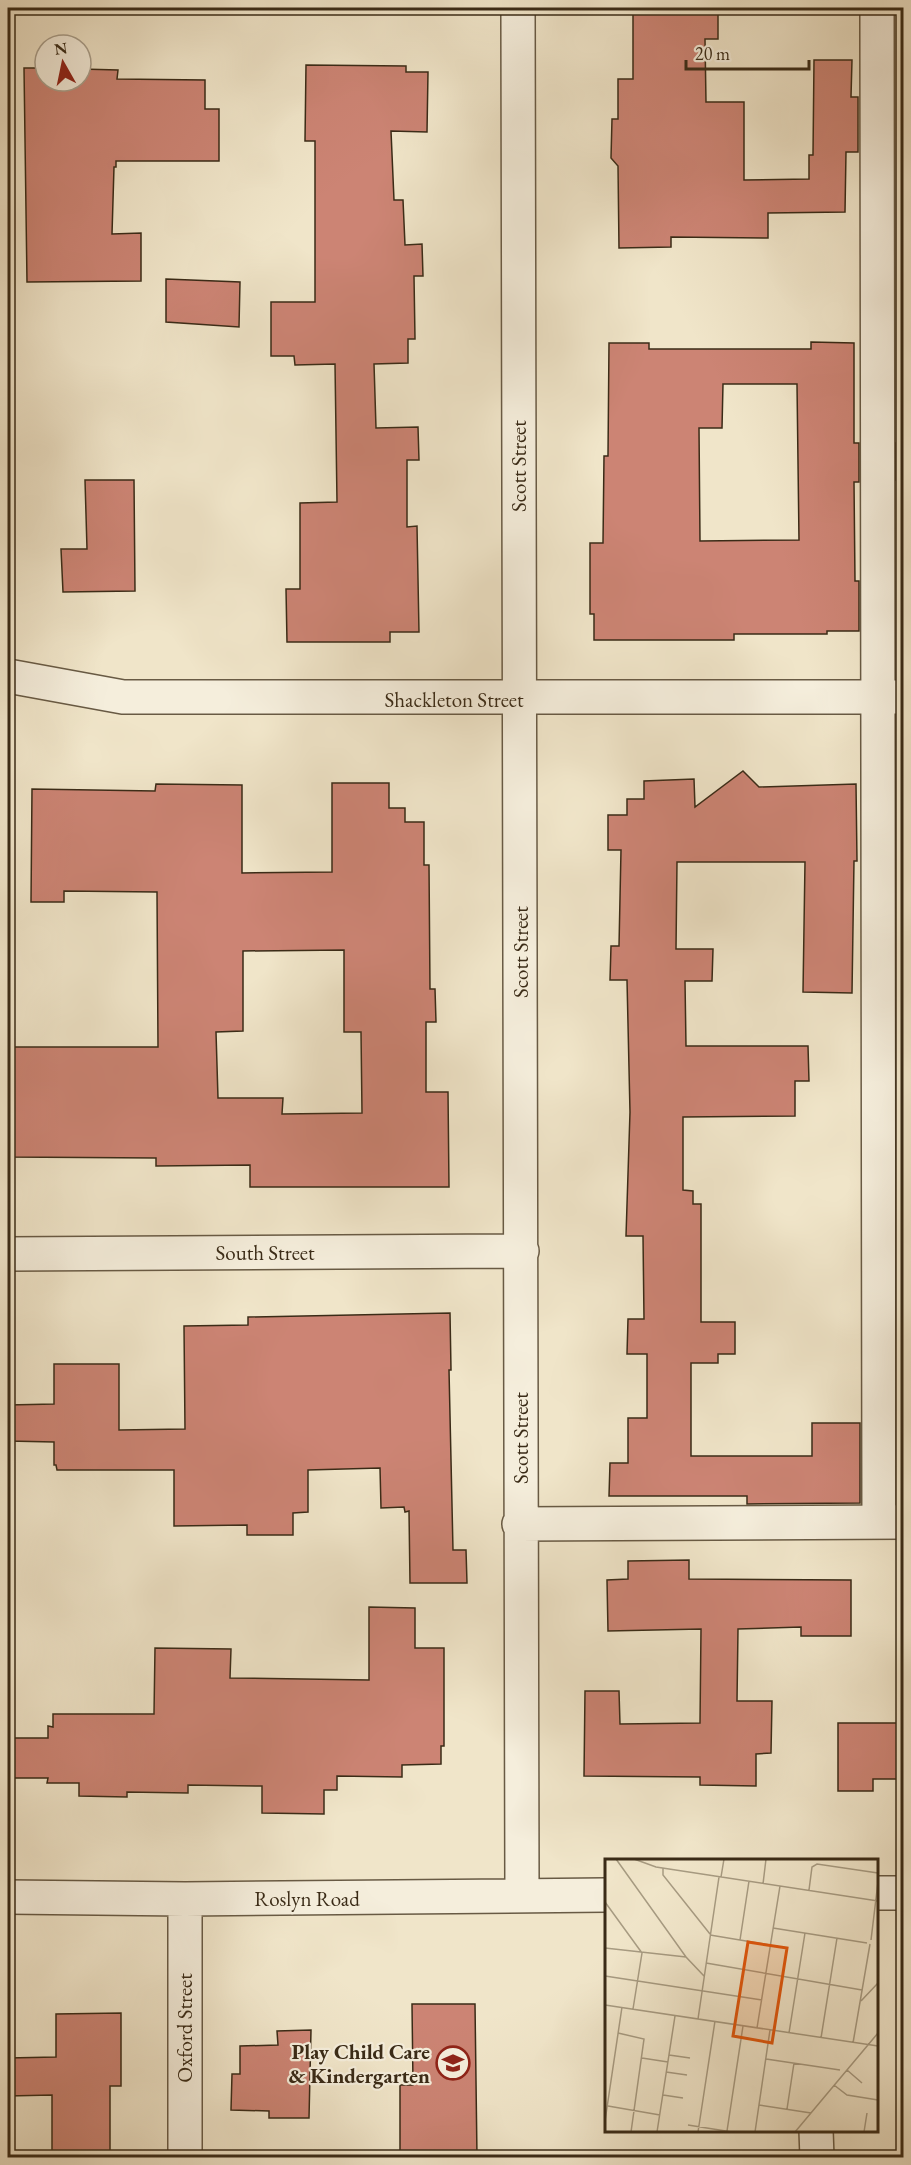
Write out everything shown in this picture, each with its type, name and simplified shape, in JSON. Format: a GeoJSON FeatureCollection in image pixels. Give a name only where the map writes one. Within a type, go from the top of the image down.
{"type":"FeatureCollection","features":[{"type":"Feature","properties":{"kind":"street","name":"Scott Street"},"geometry":{"type":"LineString","coordinates":[[518,8],[522,1251],[519,1524],[522,1896]]}},
{"type":"Feature","properties":{"kind":"street"},"geometry":{"type":"LineString","coordinates":[[519,1524],[891,1522],[891,697],[877,8]]}},
{"type":"Feature","properties":{"kind":"street","name":"Shackleton Street"},"geometry":{"type":"LineString","coordinates":[[8,676],[123,697],[519,699],[891,697]]}},
{"type":"Feature","properties":{"kind":"street","name":"South Street"},"geometry":{"type":"LineString","coordinates":[[8,1254],[522,1251]]}},
{"type":"Feature","properties":{"kind":"street"},"geometry":{"type":"LineString","coordinates":[[878,1893],[903,1893]]}},
{"type":"Feature","properties":{"kind":"street","name":"Roslyn Road"},"geometry":{"type":"LineString","coordinates":[[8,1897],[185,1899],[605,1895]]}},
{"type":"Feature","properties":{"kind":"street","name":"Oxford Street"},"geometry":{"type":"LineString","coordinates":[[185,1899],[185,2157]]}},
{"type":"Feature","properties":{"kind":"street"},"geometry":{"type":"LineString","coordinates":[[816,2132],[817,2157]]}},
{"type":"Feature","properties":{"kind":"building"},"geometry":{"type":"Polygon","coordinates":[[[633,8],[718,8],[718,39],[705,39],[706,102],[744,102],[744,180],[809,179],[809,155],[813,155],[814,60],[852,60],[851,97],[858,97],[858,152],[846,152],[845,212],[768,213],[768,238],[671,237],[671,247],[619,248],[618,166],[611,158],[612,119],[618,119],[618,79],[633,79],[633,8]]]}},
{"type":"Feature","properties":{"kind":"building"},"geometry":{"type":"Polygon","coordinates":[[[306,65],[406,66],[406,72],[428,72],[427,132],[391,131],[394,200],[403,200],[405,245],[422,244],[423,276],[414,276],[415,339],[408,339],[408,363],[374,364],[376,428],[418,427],[419,460],[407,460],[407,527],[417,526],[419,632],[390,632],[390,642],[287,642],[286,589],[300,589],[300,503],[337,502],[335,364],[295,365],[294,356],[271,356],[271,302],[315,302],[315,141],[305,141],[306,65]]]}},
{"type":"Feature","properties":{"kind":"building"},"geometry":{"type":"Polygon","coordinates":[[[24,68],[33,68],[33,93],[93,93],[93,69],[118,70],[117,79],[205,80],[205,109],[219,109],[219,161],[116,161],[116,167],[114,167],[112,234],[141,233],[141,281],[27,282],[24,68]]]}},
{"type":"Feature","properties":{"kind":"building"},"geometry":{"type":"Polygon","coordinates":[[[166,279],[240,282],[239,327],[166,322],[166,279]]]}},
{"type":"Feature","properties":{"kind":"building"},"geometry":{"type":"Polygon","coordinates":[[[811,342],[854,343],[854,443],[859,443],[859,482],[854,482],[855,581],[859,581],[859,631],[827,631],[827,634],[734,634],[734,640],[594,640],[594,614],[590,614],[590,543],[603,543],[604,456],[608,456],[609,343],[649,343],[649,349],[811,349],[811,342]],[[723,384],[722,428],[699,428],[700,541],[799,540],[797,384],[723,384]]]}},
{"type":"Feature","properties":{"kind":"building"},"geometry":{"type":"Polygon","coordinates":[[[896,443],[903,443],[903,480],[896,480],[896,443]]]}},
{"type":"Feature","properties":{"kind":"building"},"geometry":{"type":"Polygon","coordinates":[[[85,480],[134,480],[135,591],[63,592],[61,549],[87,549],[85,480]]]}},
{"type":"Feature","properties":{"kind":"building"},"geometry":{"type":"Polygon","coordinates":[[[743,771],[759,787],[856,784],[857,861],[854,861],[852,993],[803,992],[805,862],[677,862],[676,949],[713,949],[712,981],[685,981],[686,1046],[808,1046],[809,1081],[795,1081],[795,1116],[683,1117],[683,1190],[693,1191],[693,1204],[701,1204],[701,1322],[735,1322],[735,1354],[718,1354],[718,1363],[691,1363],[691,1456],[812,1456],[812,1423],[860,1423],[860,1503],[747,1504],[747,1496],[609,1496],[610,1463],[628,1463],[628,1418],[647,1418],[647,1354],[627,1354],[628,1319],[644,1319],[643,1236],[626,1236],[630,1112],[627,980],[610,980],[611,946],[619,946],[621,850],[608,850],[608,815],[627,815],[627,799],[644,799],[644,781],[694,779],[695,807],[743,771]]]}},
{"type":"Feature","properties":{"kind":"building"},"geometry":{"type":"Polygon","coordinates":[[[332,783],[389,783],[389,808],[405,808],[405,822],[424,822],[424,865],[429,865],[430,989],[435,989],[436,1022],[426,1022],[426,1092],[448,1092],[449,1187],[250,1187],[250,1165],[156,1166],[156,1158],[8,1157],[8,1047],[158,1047],[157,892],[64,891],[64,902],[31,902],[32,789],[155,791],[156,784],[242,785],[242,873],[332,872],[332,783]],[[344,950],[243,951],[243,1031],[216,1032],[218,1098],[283,1098],[282,1114],[362,1113],[361,1032],[344,1032],[344,950]]]}},
{"type":"Feature","properties":{"kind":"building"},"geometry":{"type":"Polygon","coordinates":[[[450,1313],[453,1550],[466,1550],[467,1583],[410,1583],[409,1511],[405,1512],[404,1507],[381,1508],[380,1468],[308,1470],[308,1512],[293,1513],[293,1535],[247,1535],[247,1525],[174,1526],[174,1470],[57,1470],[54,1465],[54,1442],[8,1441],[8,1405],[54,1404],[54,1364],[119,1364],[119,1430],[185,1429],[184,1326],[248,1325],[248,1317],[450,1313]]]}},
{"type":"Feature","properties":{"kind":"building"},"geometry":{"type":"Polygon","coordinates":[[[689,1560],[689,1579],[851,1580],[851,1636],[801,1636],[801,1627],[738,1629],[737,1701],[772,1701],[771,1753],[756,1754],[756,1786],[700,1785],[700,1777],[584,1776],[585,1691],[619,1691],[620,1724],[700,1723],[701,1629],[608,1631],[607,1580],[628,1579],[628,1561],[689,1560]]]}},
{"type":"Feature","properties":{"kind":"building"},"geometry":{"type":"Polygon","coordinates":[[[369,1607],[415,1608],[415,1648],[444,1648],[444,1746],[441,1746],[441,1764],[402,1765],[402,1777],[337,1776],[337,1790],[324,1790],[324,1814],[262,1813],[262,1786],[188,1785],[188,1793],[127,1792],[127,1797],[79,1796],[79,1783],[47,1783],[48,1778],[8,1778],[8,1738],[48,1738],[48,1726],[53,1727],[53,1714],[154,1714],[155,1648],[231,1649],[230,1678],[369,1680],[369,1607]]]}},
{"type":"Feature","properties":{"kind":"building"},"geometry":{"type":"Polygon","coordinates":[[[838,1723],[903,1723],[903,1779],[873,1779],[873,1791],[838,1791],[838,1723]]]}},
{"type":"Feature","properties":{"kind":"building"},"geometry":{"type":"Polygon","coordinates":[[[412,2004],[475,2004],[477,2157],[400,2157],[400,2085],[413,2085],[412,2004]]]}},
{"type":"Feature","properties":{"kind":"building"},"geometry":{"type":"Polygon","coordinates":[[[121,2013],[121,2086],[110,2086],[110,2157],[52,2157],[52,2095],[8,2096],[8,2058],[56,2057],[56,2014],[121,2013]]]}},
{"type":"Feature","properties":{"kind":"building"},"geometry":{"type":"Polygon","coordinates":[[[311,2030],[309,2118],[269,2118],[269,2111],[231,2110],[232,2074],[240,2074],[240,2046],[278,2045],[277,2031],[311,2030]]]}},
{"type":"Feature","properties":{"kind":"place","name":"Play Child Care & Kindergarten"},"geometry":{"type":"Point","coordinates":[453,2063]}}]}
